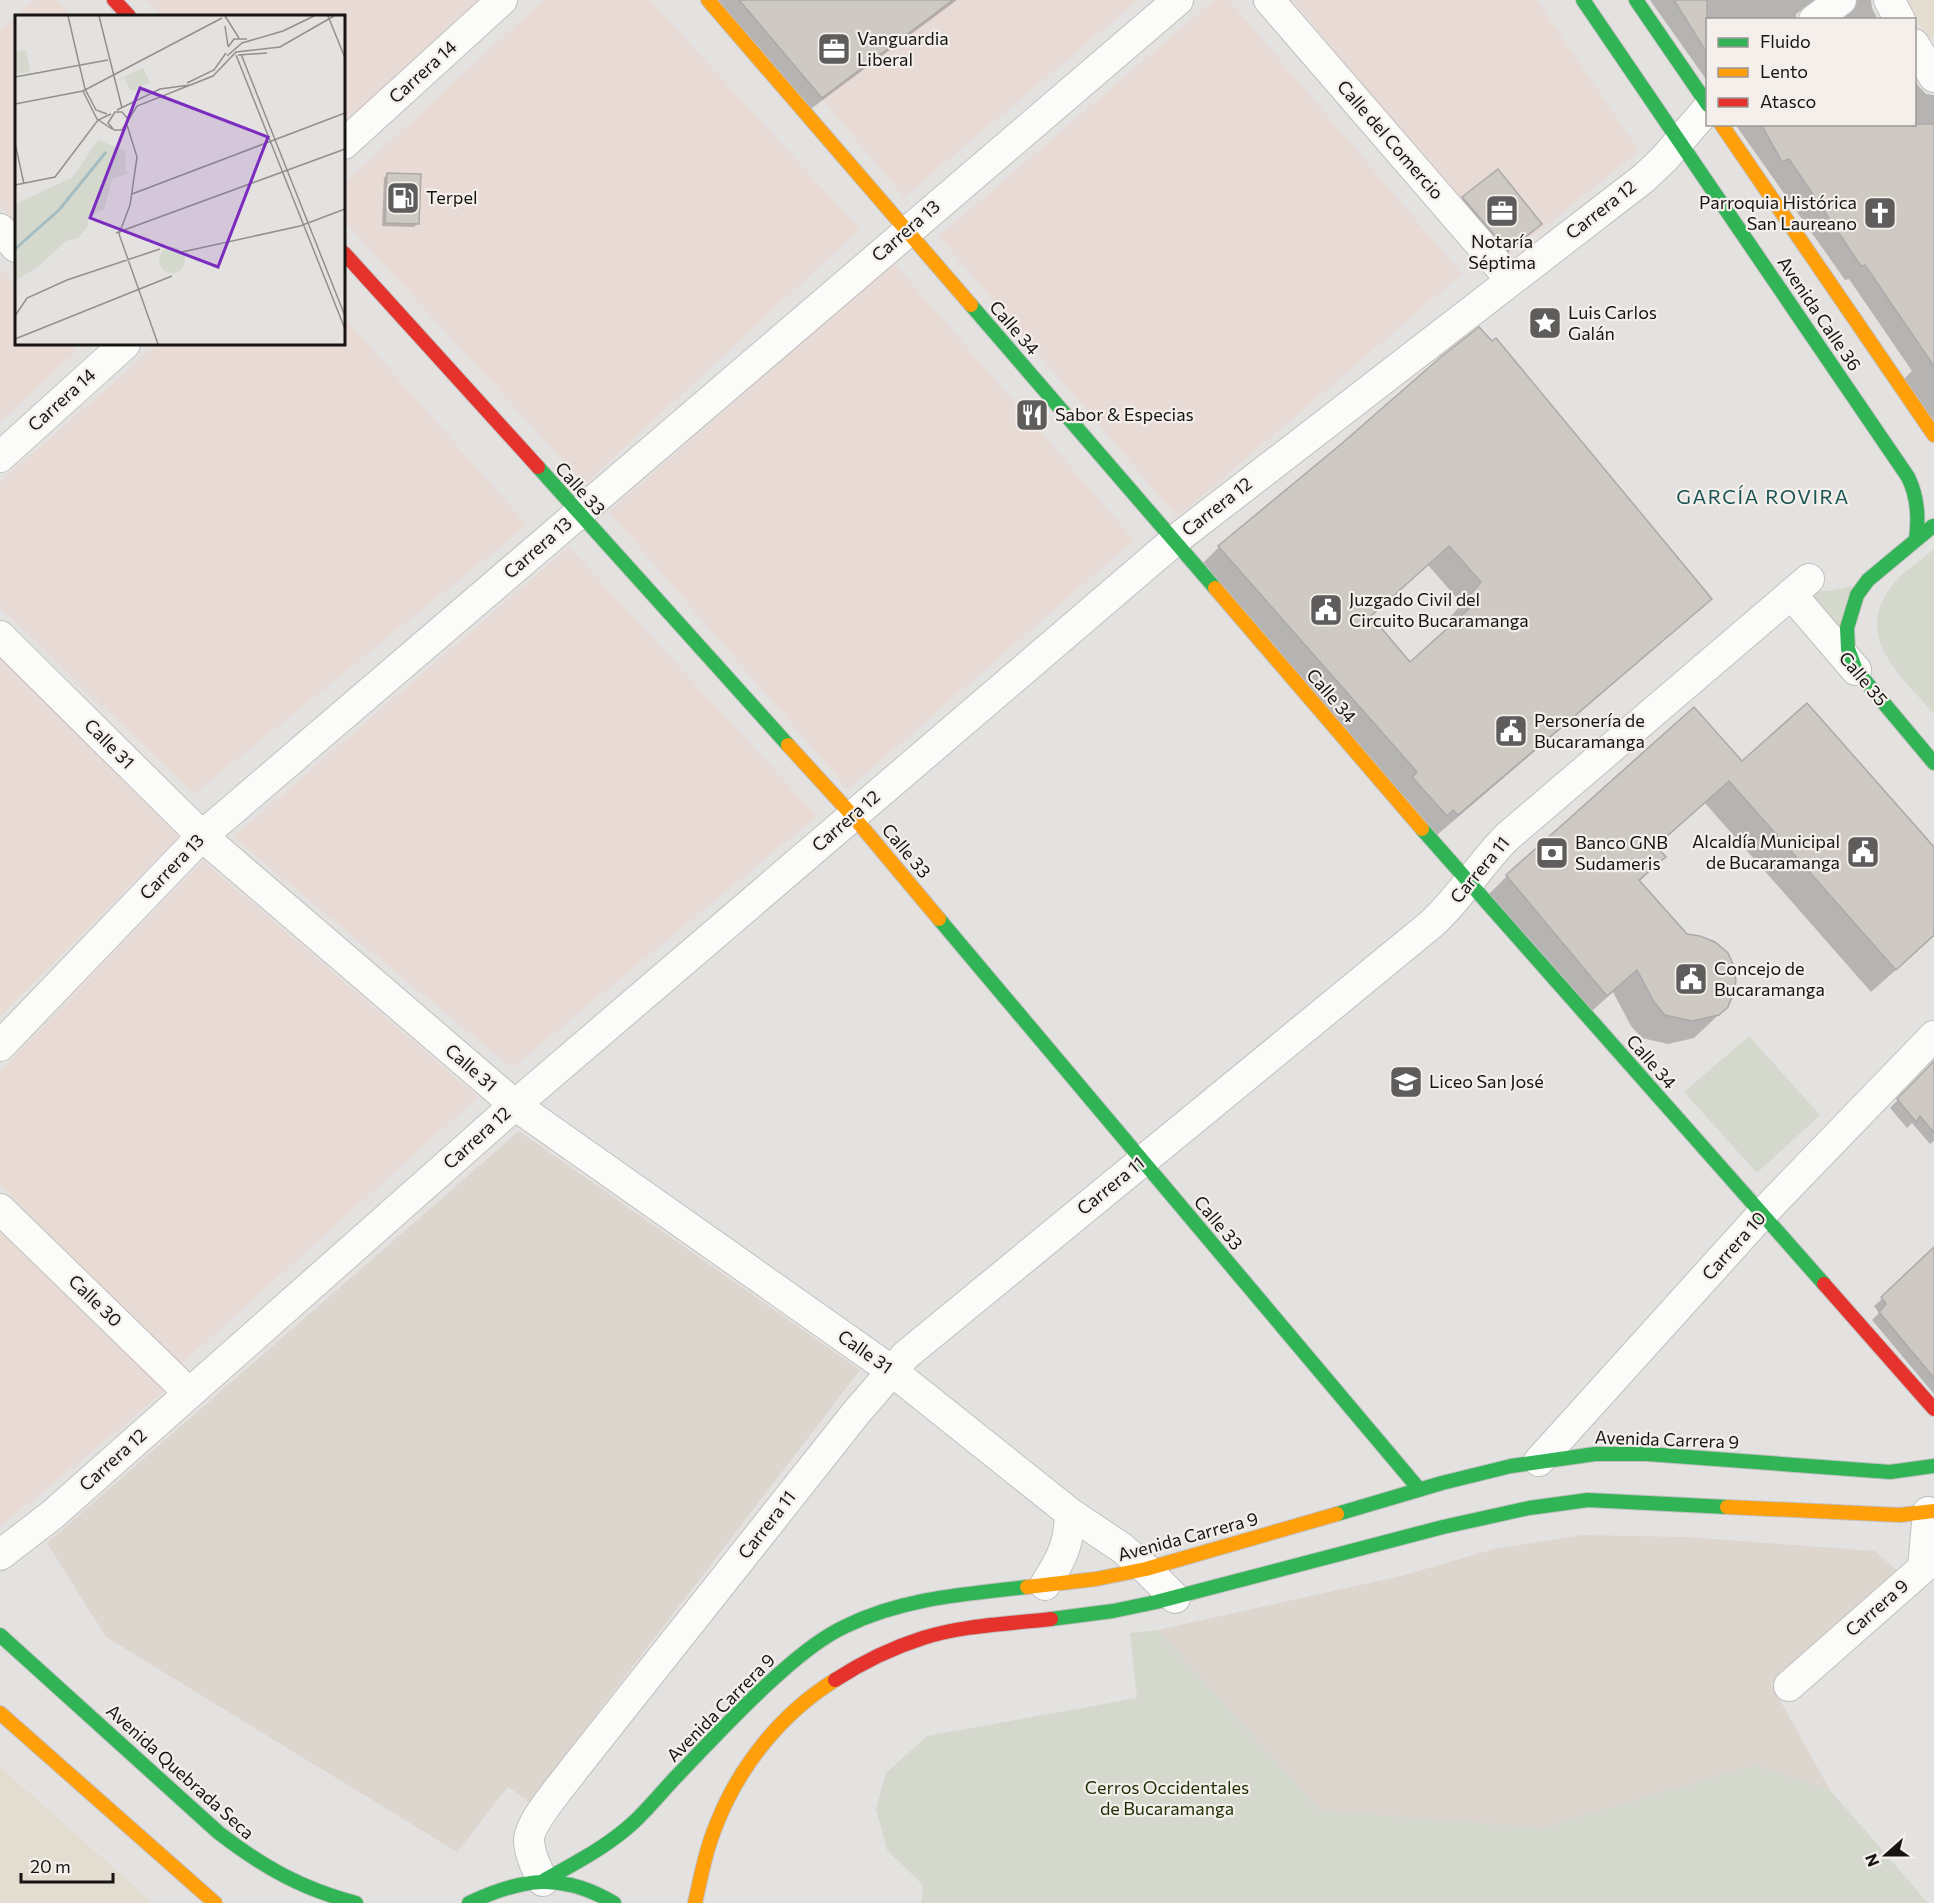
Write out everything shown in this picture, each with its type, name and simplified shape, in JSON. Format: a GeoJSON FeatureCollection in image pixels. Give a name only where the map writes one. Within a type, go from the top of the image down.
{"type":"FeatureCollection","features":[{"type":"Feature","properties":{"kind":"main road"},"geometry":{"type":"LineString","coordinates":[[114,0],[128,15]]}},
{"type":"Feature","properties":{"kind":"main road","name":"Calle 34"},"geometry":{"type":"LineString","coordinates":[[708,0],[1468,882],[1934,1409]]}},
{"type":"Feature","properties":{"kind":"main road","name":"Avenida Calle 36"},"geometry":{"type":"LineString","coordinates":[[1583,0],[1908,477],[1915,493],[1919,514],[1916,539]]}},
{"type":"Feature","properties":{"kind":"main road"},"geometry":{"type":"LineString","coordinates":[[1636,0],[1706,105]]}},
{"type":"Feature","properties":{"kind":"main road","name":"Avenida Calle 36"},"geometry":{"type":"LineString","coordinates":[[1722,126],[1934,435]]}},
{"type":"Feature","properties":{"kind":"main road","name":"Calle 33"},"geometry":{"type":"LineString","coordinates":[[345,255],[852,815],[1419,1489]]}},
{"type":"Feature","properties":{"kind":"main road"},"geometry":{"type":"LineString","coordinates":[[1856,670],[1848,648],[1847,628],[1857,595],[1871,577],[1934,525]]}},
{"type":"Feature","properties":{"kind":"main road","name":"Calle 35"},"geometry":{"type":"LineString","coordinates":[[1856,670],[1934,763]]}},
{"type":"Feature","properties":{"kind":"main road","name":"Avenida Carrera 9"},"geometry":{"type":"LineString","coordinates":[[543,1881],[590,1856],[616,1838],[659,1797],[747,1702],[797,1658],[845,1626],[901,1606],[946,1596],[1096,1579],[1146,1569],[1419,1489],[1539,1461],[1595,1454],[1647,1454],[1890,1472],[1934,1466]]}},
{"type":"Feature","properties":{"kind":"main road"},"geometry":{"type":"LineString","coordinates":[[695,1903],[704,1859],[718,1819],[737,1782],[755,1755],[776,1730],[820,1690],[849,1670],[888,1651],[924,1638],[969,1629],[1119,1609],[1174,1598],[1462,1521],[1549,1504],[1588,1500],[1874,1514],[1931,1512]]}},
{"type":"Feature","properties":{"kind":"main road","name":"Avenida Quebrada Seca"},"geometry":{"type":"LineString","coordinates":[[0,1635],[219,1833],[251,1858],[283,1878],[309,1890],[356,1903]]}},
{"type":"Feature","properties":{"kind":"main road"},"geometry":{"type":"LineString","coordinates":[[0,1713],[215,1903]]}},
{"type":"Feature","properties":{"kind":"main road"},"geometry":{"type":"LineString","coordinates":[[470,1903],[504,1887],[543,1881],[573,1885],[602,1895],[614,1903]]}},
{"type":"Feature","properties":{"kind":"street","name":"Carrera 14"},"geometry":{"type":"LineString","coordinates":[[345,143],[502,0]]}},
{"type":"Feature","properties":{"kind":"street","name":"Carrera 13"},"geometry":{"type":"LineString","coordinates":[[0,1046],[202,836],[1178,0]]}},
{"type":"Feature","properties":{"kind":"street","name":"Calle del Comercio"},"geometry":{"type":"LineString","coordinates":[[1269,0],[1510,280]]}},
{"type":"Feature","properties":{"kind":"street"},"geometry":{"type":"LineString","coordinates":[[1817,18],[1841,0]]}},
{"type":"Feature","properties":{"kind":"street"},"geometry":{"type":"LineString","coordinates":[[1889,0],[1899,18]]}},
{"type":"Feature","properties":{"kind":"street"},"geometry":{"type":"LineString","coordinates":[[1916,47],[1934,77]]}},
{"type":"Feature","properties":{"kind":"street","name":"Carrera 12"},"geometry":{"type":"LineString","coordinates":[[0,1555],[52,1515],[514,1105],[1174,541],[1644,178],[1680,141],[1706,107]]}},
{"type":"Feature","properties":{"kind":"street"},"geometry":{"type":"LineString","coordinates":[[0,229],[15,246]]}},
{"type":"Feature","properties":{"kind":"street","name":"Carrera 14"},"geometry":{"type":"LineString","coordinates":[[0,457],[115,347]]}},
{"type":"Feature","properties":{"kind":"street","name":"Calle 35"},"geometry":{"type":"LineString","coordinates":[[1800,587],[1856,670]]}},
{"type":"Feature","properties":{"kind":"street","name":"Carrera 11"},"geometry":{"type":"LineString","coordinates":[[543,1881],[533,1861],[529,1839],[534,1824],[581,1760],[856,1413],[919,1343],[1429,926],[1442,914],[1485,860],[1507,837],[1800,587]]}},
{"type":"Feature","properties":{"kind":"street","name":"Calle 31"},"geometry":{"type":"LineString","coordinates":[[0,636],[202,836],[514,1105],[892,1371],[1070,1513],[1122,1548],[1174,1598]]}},
{"type":"Feature","properties":{"kind":"street","name":"Carrera 10"},"geometry":{"type":"LineString","coordinates":[[1539,1461],[1762,1214],[1934,1036]]}},
{"type":"Feature","properties":{"kind":"street","name":"Calle 30"},"geometry":{"type":"LineString","coordinates":[[0,1209],[189,1393]]}},
{"type":"Feature","properties":{"kind":"street","name":"Carrera 9"},"geometry":{"type":"LineString","coordinates":[[1789,1686],[1923,1568],[1931,1512]]}},
{"type":"Feature","properties":{"kind":"street"},"geometry":{"type":"LineString","coordinates":[[1045,1585],[1061,1561],[1070,1530],[1070,1513]]}},
{"type":"Feature","properties":{"kind":"shaded area"},"geometry":{"type":"Polygon","coordinates":[[[34,0],[57,0],[71,15],[17,15],[34,0]]]}},
{"type":"Feature","properties":{"kind":"shaded area"},"geometry":{"type":"Polygon","coordinates":[[[146,0],[477,0],[345,124],[345,15],[161,15],[146,0]]]}},
{"type":"Feature","properties":{"kind":"shaded area"},"geometry":{"type":"Polygon","coordinates":[[[543,0],[650,0],[860,229],[585,484],[345,222],[345,183],[543,0]]]}},
{"type":"Feature","properties":{"kind":"shaded area"},"geometry":{"type":"Polygon","coordinates":[[[739,0],[1138,0],[904,197],[739,0]]]}},
{"type":"Feature","properties":{"kind":"shaded area"},"geometry":{"type":"Polygon","coordinates":[[[1214,0],[1229,0],[1462,274],[1177,517],[939,236],[1214,0]]]}},
{"type":"Feature","properties":{"kind":"shaded area"},"geometry":{"type":"Polygon","coordinates":[[[1293,0],[1537,0],[1639,151],[1504,259],[1293,0]]]}},
{"type":"Feature","properties":{"kind":"shaded area"},"geometry":{"type":"Polygon","coordinates":[[[1905,0],[1934,0],[1934,37],[1930,40],[1905,0]]]}},
{"type":"Feature","properties":{"kind":"shaded area"},"geometry":{"type":"Polygon","coordinates":[[[15,17],[15,222],[0,205],[0,30],[15,17]]]}},
{"type":"Feature","properties":{"kind":"shaded area"},"geometry":{"type":"Polygon","coordinates":[[[894,263],[1134,540],[848,789],[609,512],[894,263]]]}},
{"type":"Feature","properties":{"kind":"shaded area"},"geometry":{"type":"Polygon","coordinates":[[[0,268],[15,284],[15,345],[71,345],[77,351],[0,422],[0,268]]]}},
{"type":"Feature","properties":{"kind":"shaded area"},"geometry":{"type":"Polygon","coordinates":[[[345,318],[527,525],[194,794],[0,607],[0,482],[157,345],[345,345],[345,318]]]}},
{"type":"Feature","properties":{"kind":"shaded area"},"geometry":{"type":"Polygon","coordinates":[[[569,547],[817,816],[512,1068],[233,837],[569,547]]]}},
{"type":"Feature","properties":{"kind":"shaded area"},"geometry":{"type":"Polygon","coordinates":[[[0,657],[179,836],[0,1017],[0,657]]]}},
{"type":"Feature","properties":{"kind":"shaded area"},"geometry":{"type":"Polygon","coordinates":[[[203,861],[478,1097],[179,1366],[0,1185],[0,1071],[203,861]]]}},
{"type":"Feature","properties":{"kind":"shaded area"},"geometry":{"type":"Polygon","coordinates":[[[519,1131],[860,1370],[529,1802],[508,1787],[457,1852],[106,1637],[47,1543],[519,1131]]]}},
{"type":"Feature","properties":{"kind":"shaded area"},"geometry":{"type":"Polygon","coordinates":[[[0,1229],[166,1390],[0,1527],[0,1229]]]}},
{"type":"Feature","properties":{"kind":"shaded area"},"geometry":{"type":"Polygon","coordinates":[[[1583,1535],[1688,1537],[1875,1551],[1902,1575],[1771,1684],[1830,1790],[1754,1765],[1541,1828],[1320,1810],[1158,1630],[1401,1576],[1494,1549],[1583,1535]]]}},
{"type":"Feature","properties":{"kind":"shaded area"},"geometry":{"type":"Polygon","coordinates":[[[0,1767],[153,1903],[0,1903],[0,1767]]]}},
{"type":"Feature","properties":{"kind":"green space"},"geometry":{"type":"Polygon","coordinates":[[[1934,549],[1934,714],[1894,668],[1884,652],[1878,636],[1877,619],[1882,601],[1895,582],[1934,549]]]}},
{"type":"Feature","properties":{"kind":"green space"},"geometry":{"type":"Polygon","coordinates":[[[1852,586],[1840,643],[1803,597],[1812,590],[1829,591],[1852,586]]]}},
{"type":"Feature","properties":{"kind":"green space"},"geometry":{"type":"Polygon","coordinates":[[[1749,1036],[1820,1115],[1757,1173],[1684,1092],[1749,1036]]]}},
{"type":"Feature","properties":{"kind":"green space","name":"Cerros Occidentales de Bucaramanga"},"geometry":{"type":"Polygon","coordinates":[[[1158,1630],[1320,1810],[1541,1828],[1754,1765],[1830,1790],[1928,1903],[921,1903],[923,1885],[887,1850],[876,1809],[886,1773],[927,1736],[1137,1698],[1130,1633],[1158,1630]]]}},
{"type":"Feature","properties":{"kind":"building","name":"Vanguardia Liberal"},"geometry":{"type":"Polygon","coordinates":[[[739,0],[953,0],[822,98],[739,0]]]}},
{"type":"Feature","properties":{"kind":"building"},"geometry":{"type":"Polygon","coordinates":[[[1674,0],[1707,0],[1706,51],[1674,0]]]}},
{"type":"Feature","properties":{"kind":"building","name":"Parroquia Histórica San Laureano"},"geometry":{"type":"Polygon","coordinates":[[[1934,124],[1934,366],[1865,265],[1861,266],[1789,159],[1782,162],[1762,126],[1934,124]]]}},
{"type":"Feature","properties":{"kind":"building","name":"Notaría Séptima"},"geometry":{"type":"Polygon","coordinates":[[[1498,169],[1542,224],[1508,251],[1462,197],[1498,169]]]}},
{"type":"Feature","properties":{"kind":"building","name":"Terpel"},"geometry":{"type":"Polygon","coordinates":[[[387,173],[421,174],[419,224],[385,223],[387,173]]]}},
{"type":"Feature","properties":{"kind":"building"},"geometry":{"type":"Polygon","coordinates":[[[1479,327],[1492,341],[1496,338],[1712,599],[1458,815],[1453,810],[1447,816],[1412,777],[1417,772],[1218,546],[1340,445],[1442,356],[1479,327]],[[1449,546],[1371,616],[1410,662],[1471,607],[1467,598],[1481,582],[1449,546]]]}},
{"type":"Feature","properties":{"kind":"building","name":"Alcaldía Municipal de Bucaramanga"},"geometry":{"type":"Polygon","coordinates":[[[1807,703],[1934,847],[1934,935],[1896,970],[1729,781],[1656,846],[1666,857],[1639,880],[1687,934],[1715,942],[1728,953],[1736,981],[1728,1007],[1719,1015],[1692,1021],[1665,1015],[1654,1002],[1637,970],[1607,996],[1506,875],[1694,707],[1742,761],[1807,703]]]}},
{"type":"Feature","properties":{"kind":"building"},"geometry":{"type":"Polygon","coordinates":[[[1934,1061],[1934,1133],[1920,1116],[1916,1122],[1897,1099],[1934,1061]]]}},
{"type":"Feature","properties":{"kind":"building"},"geometry":{"type":"Polygon","coordinates":[[[1934,1247],[1934,1378],[1879,1312],[1886,1304],[1881,1297],[1934,1247]]]}},
{"type":"Feature","properties":{"kind":"traffic: fast"},"geometry":{"type":"LineString","coordinates":[[1583,0],[1908,477],[1917,507],[1916,539]]}},
{"type":"Feature","properties":{"kind":"traffic: fast"},"geometry":{"type":"LineString","coordinates":[[1636,0],[1706,102]]}},
{"type":"Feature","properties":{"kind":"traffic: fast"},"geometry":{"type":"LineString","coordinates":[[971,305],[1215,588]]}},
{"type":"Feature","properties":{"kind":"traffic: fast"},"geometry":{"type":"LineString","coordinates":[[538,467],[788,745]]}},
{"type":"Feature","properties":{"kind":"traffic: fast"},"geometry":{"type":"LineString","coordinates":[[1933,526],[1868,580],[1857,595],[1847,628],[1848,649],[1856,670],[1934,763]]}},
{"type":"Feature","properties":{"kind":"traffic: fast"},"geometry":{"type":"LineString","coordinates":[[1422,829],[1824,1284]]}},
{"type":"Feature","properties":{"kind":"traffic: fast"},"geometry":{"type":"LineString","coordinates":[[939,919],[1419,1489]]}},
{"type":"Feature","properties":{"kind":"traffic: fast"},"geometry":{"type":"LineString","coordinates":[[1337,1514],[1442,1483],[1511,1466],[1595,1454],[1647,1454],[1890,1472],[1934,1466]]}},
{"type":"Feature","properties":{"kind":"traffic: fast"},"geometry":{"type":"LineString","coordinates":[[1051,1619],[1113,1611],[1156,1602],[1443,1527],[1529,1508],[1588,1500],[1727,1507]]}},
{"type":"Feature","properties":{"kind":"traffic: fast"},"geometry":{"type":"LineString","coordinates":[[543,1881],[624,1831],[752,1698],[795,1660],[828,1635],[868,1617],[912,1603],[1027,1587]]}},
{"type":"Feature","properties":{"kind":"traffic: fast"},"geometry":{"type":"LineString","coordinates":[[0,1635],[219,1833],[284,1876],[318,1891],[356,1903]]}},
{"type":"Feature","properties":{"kind":"traffic: fast"},"geometry":{"type":"LineString","coordinates":[[469,1903],[507,1888],[542,1882],[577,1886],[614,1903]]}},
{"type":"Feature","properties":{"kind":"traffic: slow"},"geometry":{"type":"LineString","coordinates":[[708,0],[971,305]]}},
{"type":"Feature","properties":{"kind":"traffic: slow"},"geometry":{"type":"LineString","coordinates":[[1722,126],[1934,435]]}},
{"type":"Feature","properties":{"kind":"traffic: slow"},"geometry":{"type":"LineString","coordinates":[[1215,588],[1422,829]]}},
{"type":"Feature","properties":{"kind":"traffic: slow"},"geometry":{"type":"LineString","coordinates":[[788,745],[852,815],[939,919]]}},
{"type":"Feature","properties":{"kind":"traffic: slow"},"geometry":{"type":"LineString","coordinates":[[1727,1507],[1900,1515],[1934,1511]]}},
{"type":"Feature","properties":{"kind":"traffic: slow"},"geometry":{"type":"LineString","coordinates":[[1027,1587],[1096,1579],[1146,1569],[1337,1514]]}},
{"type":"Feature","properties":{"kind":"traffic: slow"},"geometry":{"type":"LineString","coordinates":[[695,1903],[713,1833],[726,1802],[750,1761],[780,1724],[797,1708],[835,1680]]}},
{"type":"Feature","properties":{"kind":"traffic: slow"},"geometry":{"type":"LineString","coordinates":[[0,1713],[215,1903]]}},
{"type":"Feature","properties":{"kind":"traffic: jam"},"geometry":{"type":"LineString","coordinates":[[114,0],[128,15]]}},
{"type":"Feature","properties":{"kind":"traffic: jam"},"geometry":{"type":"LineString","coordinates":[[345,254],[538,467]]}},
{"type":"Feature","properties":{"kind":"traffic: jam"},"geometry":{"type":"LineString","coordinates":[[1824,1284],[1934,1409]]}},
{"type":"Feature","properties":{"kind":"traffic: jam"},"geometry":{"type":"LineString","coordinates":[[835,1680],[878,1656],[923,1638],[970,1628],[1051,1619]]}},
{"type":"Feature","properties":{"kind":"place","name":"Vanguardia Liberal"},"geometry":{"type":"Point","coordinates":[834,49]}},
{"type":"Feature","properties":{"kind":"place","name":"Terpel"},"geometry":{"type":"Point","coordinates":[403,198]}},
{"type":"Feature","properties":{"kind":"place","name":"Notaría Séptima"},"geometry":{"type":"Point","coordinates":[1502,211]}},
{"type":"Feature","properties":{"kind":"place","name":"Parroquia Histórica San Laureano"},"geometry":{"type":"Point","coordinates":[1880,213]}},
{"type":"Feature","properties":{"kind":"place","name":"Luis Carlos Galán"},"geometry":{"type":"Point","coordinates":[1545,323]}},
{"type":"Feature","properties":{"kind":"place","name":"Sabor & Especias"},"geometry":{"type":"Point","coordinates":[1032,415]}},
{"type":"Feature","properties":{"kind":"place","name":"Juzgado Civil del Circuito Bucaramanga"},"geometry":{"type":"Point","coordinates":[1326,610]}},
{"type":"Feature","properties":{"kind":"place","name":"Personería de Bucaramanga"},"geometry":{"type":"Point","coordinates":[1511,731]}},
{"type":"Feature","properties":{"kind":"place","name":"Alcaldía Municipal de Bucaramanga"},"geometry":{"type":"Point","coordinates":[1863,852]}},
{"type":"Feature","properties":{"kind":"place","name":"Banco GNB Sudameris"},"geometry":{"type":"Point","coordinates":[1552,853]}},
{"type":"Feature","properties":{"kind":"place","name":"Concejo de Bucaramanga"},"geometry":{"type":"Point","coordinates":[1691,979]}},
{"type":"Feature","properties":{"kind":"place","name":"Liceo San José"},"geometry":{"type":"Point","coordinates":[1406,1082]}},
{"type":"Feature","properties":{"kind":"district","name":"GARCÍA ROVIRA"},"geometry":{"type":"Point","coordinates":[1763,497]}}]}
